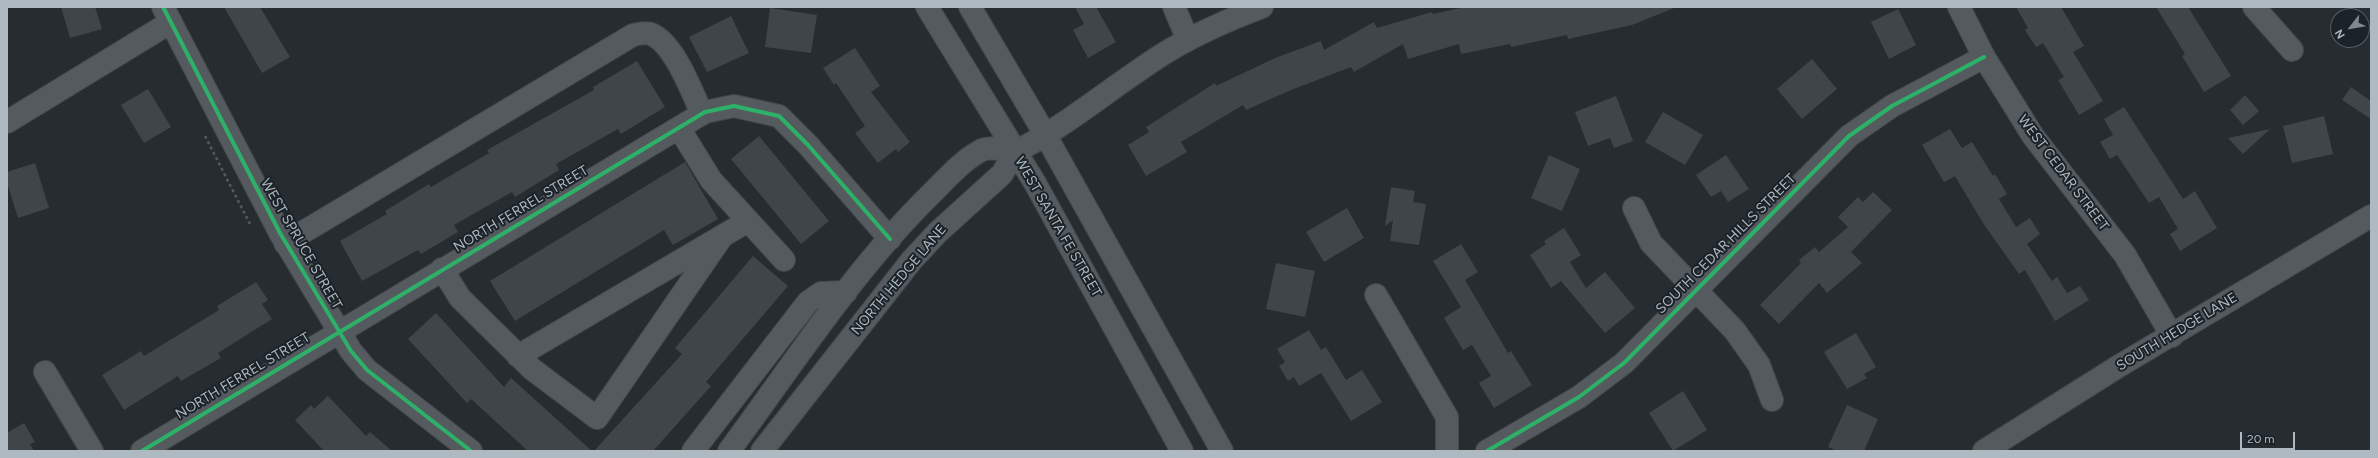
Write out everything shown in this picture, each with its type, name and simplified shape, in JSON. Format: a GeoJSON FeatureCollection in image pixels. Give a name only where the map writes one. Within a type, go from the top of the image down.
{"type":"FeatureCollection","features":[{"type":"Feature","properties":{"kind":"street","name":"WEST SANTA FE STREET"},"geometry":{"type":"LineString","coordinates":[[927,7],[1039,190],[1182,451]]}},
{"type":"Feature","properties":{"kind":"street"},"geometry":{"type":"LineString","coordinates":[[970,7],[1046,136],[1222,451]]}},
{"type":"Feature","properties":{"kind":"street"},"geometry":{"type":"LineString","coordinates":[[1174,7],[1188,40]]}},
{"type":"Feature","properties":{"kind":"street"},"geometry":{"type":"LineString","coordinates":[[729,451],[846,292],[913,212],[943,182],[982,150],[995,148],[1015,152],[1046,136],[1168,51],[1227,20],[1262,7]]}},
{"type":"Feature","properties":{"kind":"street","name":"WEST CEDAR STREET"},"geometry":{"type":"LineString","coordinates":[[1959,7],[1984,57],[2033,136],[2125,255],[2172,336]]}},
{"type":"Feature","properties":{"kind":"street"},"geometry":{"type":"LineString","coordinates":[[2254,7],[2292,50]]}},
{"type":"Feature","properties":{"kind":"street"},"geometry":{"type":"LineString","coordinates":[[7,122],[167,15]]}},
{"type":"Feature","properties":{"kind":"street","name":"WEST SPRUCE STREET"},"geometry":{"type":"LineString","coordinates":[[167,15],[285,243],[351,352],[367,370],[471,451]]}},
{"type":"Feature","properties":{"kind":"street"},"geometry":{"type":"LineString","coordinates":[[285,243],[633,35],[643,33],[652,35],[662,40],[672,53],[702,114]]}},
{"type":"Feature","properties":{"kind":"street","name":"SOUTH CEDAR HILLS STREET"},"geometry":{"type":"LineString","coordinates":[[1487,451],[1579,397],[1624,363],[1849,136],[1892,106],[1984,57]]}},
{"type":"Feature","properties":{"kind":"street","name":"NORTH FERREL STREET"},"geometry":{"type":"LineString","coordinates":[[142,451],[442,269],[702,114],[734,106],[779,116],[808,145],[890,239]]}},
{"type":"Feature","properties":{"kind":"street"},"geometry":{"type":"LineString","coordinates":[[679,128],[711,180],[784,260]]}},
{"type":"Feature","properties":{"kind":"street","name":"NORTH HEDGE LANE"},"geometry":{"type":"LineString","coordinates":[[762,451],[912,260],[937,233],[1002,174],[1015,152]]}},
{"type":"Feature","properties":{"kind":"street"},"geometry":{"type":"LineString","coordinates":[[1634,208],[1651,243],[1695,291],[1735,331],[1759,365],[1772,400]]}},
{"type":"Feature","properties":{"kind":"street","name":"SOUTH HEDGE LANE"},"geometry":{"type":"LineString","coordinates":[[1984,451],[2119,366],[2172,336],[2371,216]]}},
{"type":"Feature","properties":{"kind":"street"},"geometry":{"type":"LineString","coordinates":[[518,356],[748,221]]}},
{"type":"Feature","properties":{"kind":"street"},"geometry":{"type":"LineString","coordinates":[[442,269],[460,298],[518,356],[532,369],[597,418],[721,238]]}},
{"type":"Feature","properties":{"kind":"street"},"geometry":{"type":"LineString","coordinates":[[693,451],[808,302],[821,293],[846,292]]}},
{"type":"Feature","properties":{"kind":"street"},"geometry":{"type":"LineString","coordinates":[[1376,295],[1447,417],[1447,451]]}},
{"type":"Feature","properties":{"kind":"street"},"geometry":{"type":"LineString","coordinates":[[45,372],[92,451]]}},
{"type":"Feature","properties":{"kind":"building"},"geometry":{"type":"Polygon","coordinates":[[[61,7],[95,7],[102,29],[70,38],[61,7]]]}},
{"type":"Feature","properties":{"kind":"building"},"geometry":{"type":"Polygon","coordinates":[[[224,7],[260,7],[290,57],[262,73],[224,7]]]}},
{"type":"Feature","properties":{"kind":"building"},"geometry":{"type":"Polygon","coordinates":[[[1075,7],[1096,7],[1116,42],[1088,58],[1073,30],[1084,24],[1075,7]]]}},
{"type":"Feature","properties":{"kind":"building"},"geometry":{"type":"Polygon","coordinates":[[[1465,7],[1674,8],[1632,25],[1568,39],[1567,35],[1511,47],[1510,44],[1461,54],[1459,44],[1408,59],[1403,44],[1354,72],[1351,67],[1291,90],[1246,110],[1243,105],[1181,142],[1187,152],[1146,176],[1128,145],[1149,132],[1146,127],[1215,83],[1216,86],[1275,58],[1321,41],[1324,50],[1374,22],[1377,28],[1432,12],[1433,14],[1465,7]]]}},
{"type":"Feature","properties":{"kind":"building"},"geometry":{"type":"Polygon","coordinates":[[[2016,7],[2061,7],[2084,46],[2073,52],[2103,101],[2079,115],[2058,80],[2064,77],[2043,43],[2036,47],[2025,30],[2028,28],[2016,7]]]}},
{"type":"Feature","properties":{"kind":"building"},"geometry":{"type":"Polygon","coordinates":[[[2156,7],[2188,7],[2231,76],[2204,92],[2182,56],[2185,54],[2156,7]]]}},
{"type":"Feature","properties":{"kind":"building"},"geometry":{"type":"Polygon","coordinates":[[[770,8],[817,15],[811,53],[765,47],[770,8]]]}},
{"type":"Feature","properties":{"kind":"building"},"geometry":{"type":"Polygon","coordinates":[[[1898,9],[1916,45],[1889,59],[1871,22],[1898,9]]]}},
{"type":"Feature","properties":{"kind":"building"},"geometry":{"type":"Polygon","coordinates":[[[731,16],[749,53],[707,72],[689,37],[731,16]]]}},
{"type":"Feature","properties":{"kind":"building"},"geometry":{"type":"Polygon","coordinates":[[[855,48],[880,86],[871,92],[910,142],[898,152],[896,149],[878,163],[855,133],[865,126],[836,83],[834,85],[823,68],[855,48]]]}},
{"type":"Feature","properties":{"kind":"building"},"geometry":{"type":"Polygon","coordinates":[[[1812,59],[1837,89],[1802,119],[1777,89],[1812,59]]]}},
{"type":"Feature","properties":{"kind":"building"},"geometry":{"type":"Polygon","coordinates":[[[637,61],[665,107],[621,134],[618,129],[556,164],[559,170],[515,197],[512,192],[454,225],[458,232],[421,254],[418,250],[362,281],[340,241],[387,214],[385,211],[429,184],[431,187],[489,153],[487,150],[594,90],[593,87],[637,61]]]}},
{"type":"Feature","properties":{"kind":"building"},"geometry":{"type":"Polygon","coordinates":[[[2351,87],[2371,101],[2371,119],[2342,100],[2351,87]]]}},
{"type":"Feature","properties":{"kind":"building"},"geometry":{"type":"Polygon","coordinates":[[[148,89],[171,127],[144,143],[121,105],[148,89]]]}},
{"type":"Feature","properties":{"kind":"building"},"geometry":{"type":"Polygon","coordinates":[[[2245,95],[2259,111],[2243,125],[2230,110],[2245,95]]]}},
{"type":"Feature","properties":{"kind":"building"},"geometry":{"type":"Polygon","coordinates":[[[1616,96],[1633,141],[1614,148],[1610,138],[1588,146],[1575,112],[1616,96]]]}},
{"type":"Feature","properties":{"kind":"building"},"geometry":{"type":"Polygon","coordinates":[[[2124,107],[2183,199],[2195,191],[2217,228],[2180,251],[2170,234],[2178,229],[2159,197],[2149,203],[2117,155],[2110,159],[2100,142],[2113,135],[2104,119],[2124,107]]]}},
{"type":"Feature","properties":{"kind":"building"},"geometry":{"type":"Polygon","coordinates":[[[1663,112],[1703,135],[1685,165],[1645,142],[1663,112]]]}},
{"type":"Feature","properties":{"kind":"building"},"geometry":{"type":"Polygon","coordinates":[[[2324,116],[2333,154],[2292,163],[2283,126],[2324,116]]]}},
{"type":"Feature","properties":{"kind":"building"},"geometry":{"type":"Polygon","coordinates":[[[1950,129],[1962,148],[1972,142],[1993,176],[1995,174],[2007,194],[1999,199],[2016,227],[2030,218],[2040,234],[2027,244],[2052,281],[2057,277],[2067,293],[2080,286],[2089,300],[2055,321],[2025,270],[2019,274],[1983,223],[1955,176],[1944,182],[1922,145],[1950,129]]]}},
{"type":"Feature","properties":{"kind":"building"},"geometry":{"type":"Polygon","coordinates":[[[2270,129],[2243,154],[2228,138],[2270,129]]]}},
{"type":"Feature","properties":{"kind":"building"},"geometry":{"type":"Polygon","coordinates":[[[759,136],[829,221],[801,244],[731,159],[759,136]]]}},
{"type":"Feature","properties":{"kind":"building"},"geometry":{"type":"Polygon","coordinates":[[[1549,155],[1580,169],[1562,211],[1531,198],[1549,155]]]}},
{"type":"Feature","properties":{"kind":"building"},"geometry":{"type":"Polygon","coordinates":[[[1726,155],[1749,189],[1728,202],[1721,191],[1711,197],[1696,175],[1726,155]]]}},
{"type":"Feature","properties":{"kind":"building"},"geometry":{"type":"Polygon","coordinates":[[[685,162],[718,219],[673,245],[664,230],[515,321],[490,281],[685,162]]]}},
{"type":"Feature","properties":{"kind":"building"},"geometry":{"type":"Polygon","coordinates":[[[35,163],[49,208],[18,218],[7,183],[7,172],[35,163]]]}},
{"type":"Feature","properties":{"kind":"building"},"geometry":{"type":"Polygon","coordinates":[[[1391,187],[1415,191],[1413,202],[1426,204],[1419,245],[1390,241],[1393,220],[1385,226],[1391,187]]]}},
{"type":"Feature","properties":{"kind":"building"},"geometry":{"type":"Polygon","coordinates":[[[1873,192],[1892,210],[1851,252],[1862,263],[1827,293],[1819,283],[1779,324],[1760,305],[1801,263],[1799,260],[1815,247],[1819,252],[1848,227],[1838,217],[1858,197],[1863,202],[1873,192]]]}},
{"type":"Feature","properties":{"kind":"building"},"geometry":{"type":"Polygon","coordinates":[[[1347,208],[1364,238],[1324,262],[1306,232],[1347,208]]]}},
{"type":"Feature","properties":{"kind":"building"},"geometry":{"type":"Polygon","coordinates":[[[1564,228],[1581,255],[1570,262],[1586,288],[1605,272],[1635,308],[1605,333],[1561,281],[1551,288],[1530,255],[1546,244],[1544,241],[1564,228]]]}},
{"type":"Feature","properties":{"kind":"building"},"geometry":{"type":"Polygon","coordinates":[[[1461,244],[1478,272],[1465,280],[1508,353],[1511,351],[1532,385],[1494,408],[1479,383],[1491,376],[1472,345],[1463,350],[1444,318],[1461,307],[1433,261],[1461,244]]]}},
{"type":"Feature","properties":{"kind":"building"},"geometry":{"type":"Polygon","coordinates":[[[753,256],[788,286],[706,382],[711,386],[653,451],[594,451],[682,354],[675,348],[753,256]]]}},
{"type":"Feature","properties":{"kind":"building"},"geometry":{"type":"Polygon","coordinates":[[[1276,263],[1315,271],[1305,317],[1266,309],[1276,263]]]}},
{"type":"Feature","properties":{"kind":"building"},"geometry":{"type":"Polygon","coordinates":[[[256,282],[268,300],[262,304],[272,319],[218,353],[221,358],[181,381],[178,376],[124,410],[102,375],[141,351],[144,356],[219,310],[217,306],[256,282]]]}},
{"type":"Feature","properties":{"kind":"building"},"geometry":{"type":"Polygon","coordinates":[[[436,313],[504,387],[511,378],[592,451],[528,451],[471,399],[467,403],[408,339],[436,313]]]}},
{"type":"Feature","properties":{"kind":"building"},"geometry":{"type":"Polygon","coordinates":[[[1309,330],[1321,350],[1326,347],[1346,380],[1362,370],[1382,402],[1351,421],[1321,373],[1299,386],[1294,377],[1288,381],[1279,366],[1285,362],[1277,349],[1309,330]]]}},
{"type":"Feature","properties":{"kind":"building"},"geometry":{"type":"Polygon","coordinates":[[[1856,333],[1876,367],[1864,374],[1867,378],[1847,389],[1824,352],[1856,333]]]}},
{"type":"Feature","properties":{"kind":"building"},"geometry":{"type":"Polygon","coordinates":[[[1683,391],[1707,430],[1673,451],[1649,413],[1683,391]]]}},
{"type":"Feature","properties":{"kind":"building"},"geometry":{"type":"Polygon","coordinates":[[[328,396],[366,436],[370,432],[392,451],[324,451],[295,420],[311,405],[314,409],[328,396]]]}},
{"type":"Feature","properties":{"kind":"building"},"geometry":{"type":"Polygon","coordinates":[[[1847,405],[1878,419],[1864,451],[1837,451],[1828,447],[1847,405]]]}},
{"type":"Feature","properties":{"kind":"building"},"geometry":{"type":"Polygon","coordinates":[[[24,423],[35,442],[30,444],[34,451],[7,451],[7,433],[24,423]]]}},
{"type":"Feature","properties":{"kind":"cycle path"},"geometry":{"type":"LineString","coordinates":[[163,7],[280,233],[351,351],[367,370],[471,451]]}},
{"type":"Feature","properties":{"kind":"cycle path"},"geometry":{"type":"LineString","coordinates":[[1487,451],[1579,397],[1624,363],[1849,136],[1892,106],[1984,57]]}},
{"type":"Feature","properties":{"kind":"cycle path"},"geometry":{"type":"LineString","coordinates":[[142,451],[705,112],[734,106],[779,116],[808,145],[890,239]]}}]}
